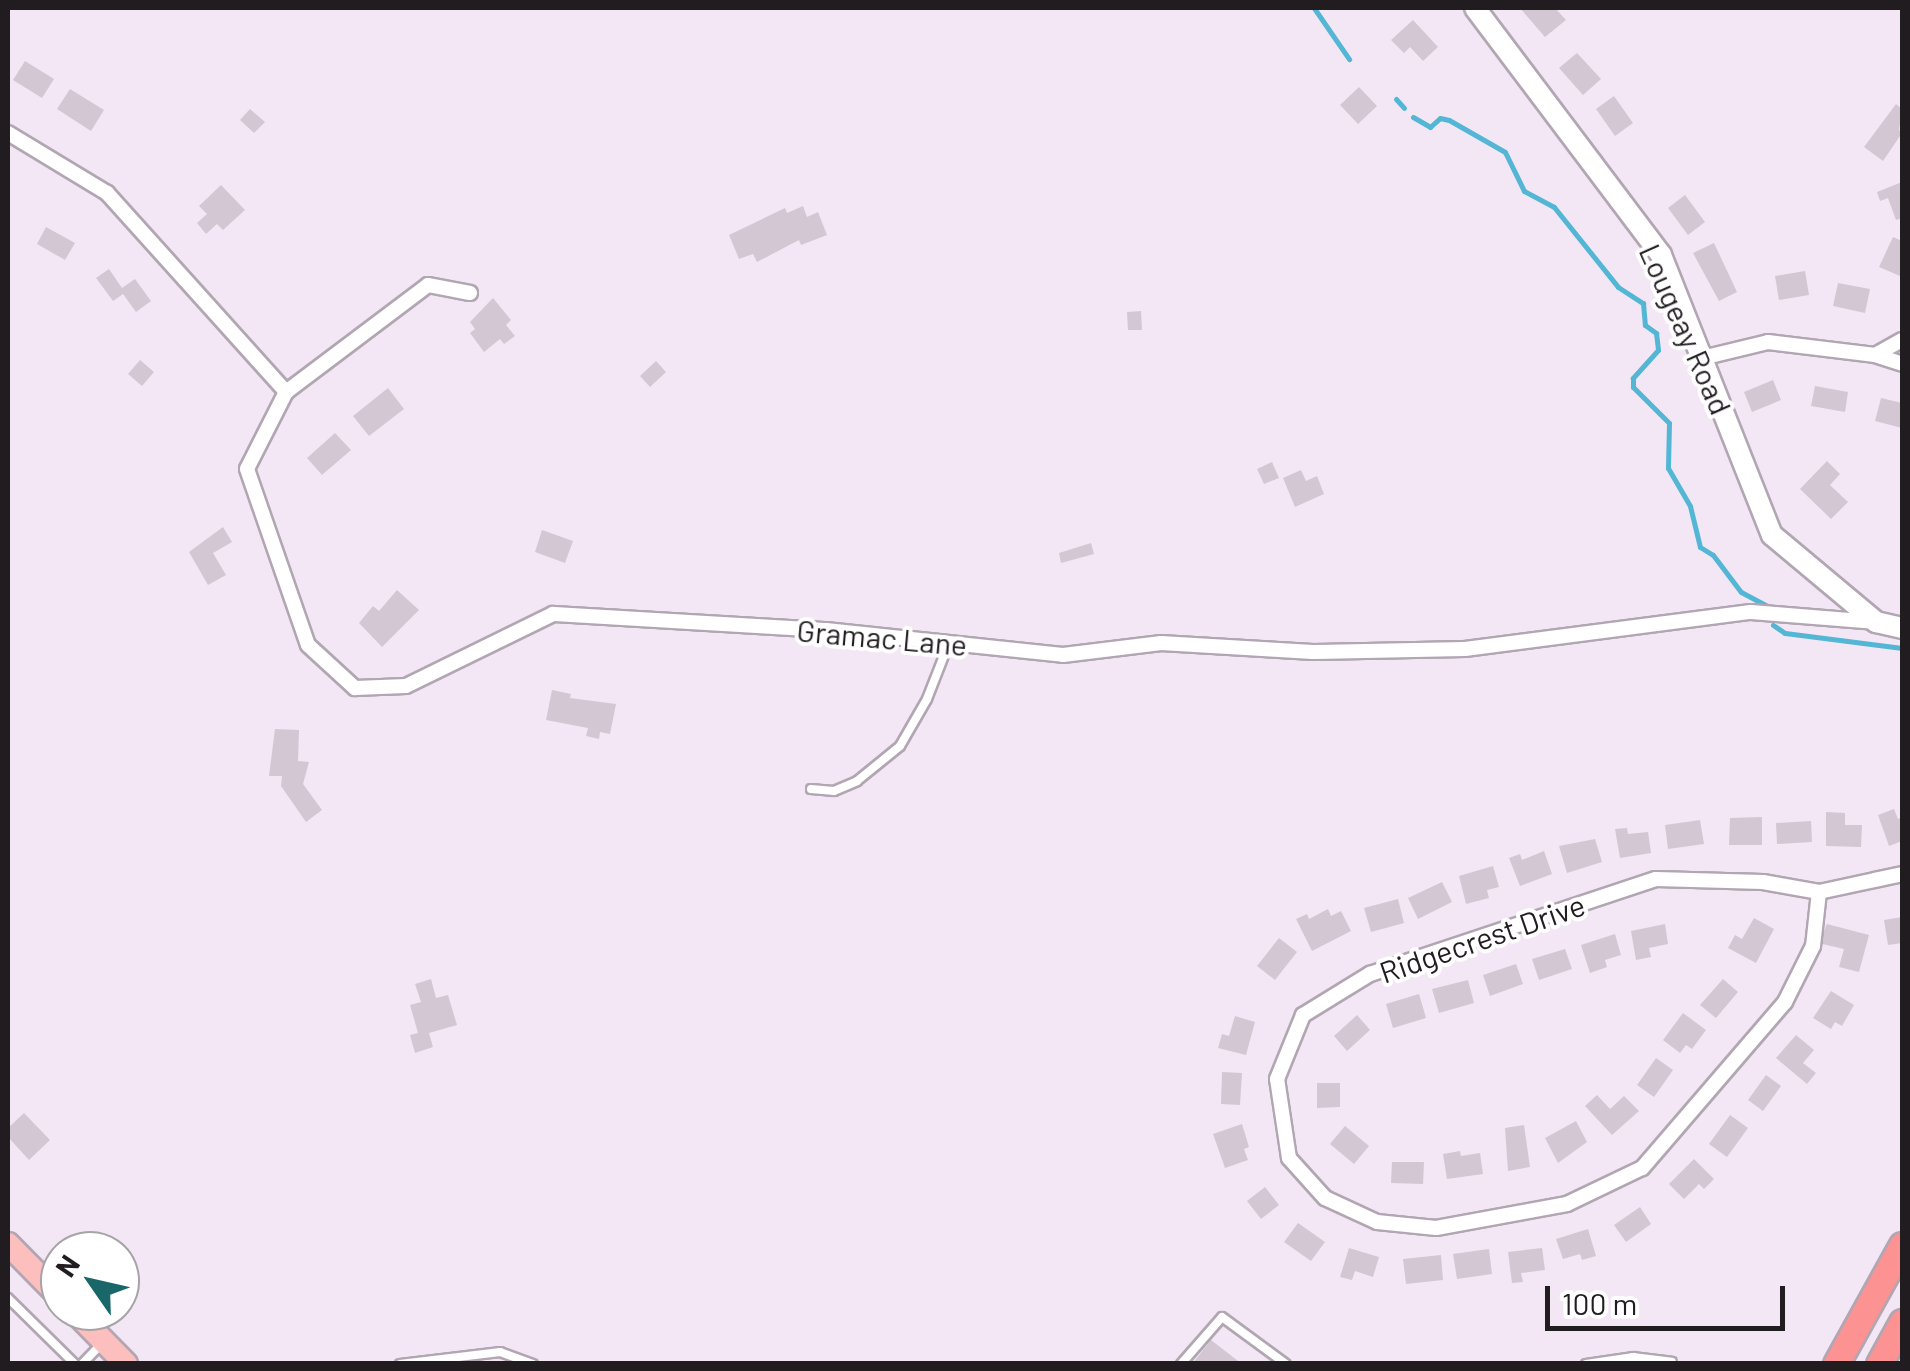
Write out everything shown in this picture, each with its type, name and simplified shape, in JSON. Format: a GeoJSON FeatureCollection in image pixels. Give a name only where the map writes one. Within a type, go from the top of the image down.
{"type":"FeatureCollection","features":[{"type":"Feature","properties":{"kind":"highway"},"geometry":{"type":"LineString","coordinates":[[1836,1364],[1902,1245]]}},
{"type":"Feature","properties":{"kind":"highway"},"geometry":{"type":"LineString","coordinates":[[1880,1364],[1902,1322]]}},
{"type":"Feature","properties":{"kind":"main road"},"geometry":{"type":"LineString","coordinates":[[10,1251],[40,1279]]}},
{"type":"Feature","properties":{"kind":"main road"},"geometry":{"type":"LineString","coordinates":[[93,1331],[126,1364]]}},
{"type":"Feature","properties":{"kind":"street","name":"Lougeay Road"},"geometry":{"type":"LineString","coordinates":[[1476,8],[1660,255],[1772,535],[1876,622],[1902,628]]}},
{"type":"Feature","properties":{"kind":"street"},"geometry":{"type":"LineString","coordinates":[[8,132],[107,193],[286,392]]}},
{"type":"Feature","properties":{"kind":"street","name":"Gramac Lane"},"geometry":{"type":"LineString","coordinates":[[470,292],[428,285],[286,392],[246,470],[308,645],[355,688],[406,686],[553,614],[1063,654],[1162,643],[1312,652],[1465,649],[1759,612],[1876,622]]}},
{"type":"Feature","properties":{"kind":"street"},"geometry":{"type":"LineString","coordinates":[[1875,355],[1902,340]]}},
{"type":"Feature","properties":{"kind":"street"},"geometry":{"type":"LineString","coordinates":[[1702,358],[1768,342],[1875,355],[1902,364]]}},
{"type":"Feature","properties":{"kind":"street","name":"Ridgecrest Drive"},"geometry":{"type":"LineString","coordinates":[[1819,892],[1813,946],[1786,1002],[1642,1168],[1567,1204],[1436,1228],[1378,1222],[1325,1198],[1289,1158],[1277,1079],[1303,1015],[1370,974],[1656,879],[1763,882],[1819,892],[1902,874]]}},
{"type":"Feature","properties":{"kind":"lane"},"geometry":{"type":"LineString","coordinates":[[810,790],[834,791],[858,782],[900,746],[927,699],[948,643]]}},
{"type":"Feature","properties":{"kind":"lane"},"geometry":{"type":"LineString","coordinates":[[10,1305],[78,1364],[104,1342]]}},
{"type":"Feature","properties":{"kind":"lane"},"geometry":{"type":"LineString","coordinates":[[1181,1364],[1222,1317],[1286,1364]]}},
{"type":"Feature","properties":{"kind":"lane"},"geometry":{"type":"LineString","coordinates":[[400,1364],[500,1352],[519,1355],[532,1364]]}},
{"type":"Feature","properties":{"kind":"lane"},"geometry":{"type":"LineString","coordinates":[[1586,1364],[1633,1357],[1672,1362]]}},
{"type":"Feature","properties":{"kind":"building"},"geometry":{"type":"Polygon","coordinates":[[[1520,8],[1555,8],[1566,20],[1545,37],[1520,8]]]}},
{"type":"Feature","properties":{"kind":"building"},"geometry":{"type":"Polygon","coordinates":[[[1413,20],[1438,47],[1423,61],[1410,47],[1404,53],[1391,40],[1413,20]]]}},
{"type":"Feature","properties":{"kind":"building"},"geometry":{"type":"Polygon","coordinates":[[[1577,53],[1601,79],[1583,95],[1559,68],[1577,53]]]}},
{"type":"Feature","properties":{"kind":"building"},"geometry":{"type":"Polygon","coordinates":[[[25,61],[54,79],[42,98],[13,80],[25,61]]]}},
{"type":"Feature","properties":{"kind":"building"},"geometry":{"type":"Polygon","coordinates":[[[1359,87],[1377,106],[1358,124],[1340,105],[1359,87]]]}},
{"type":"Feature","properties":{"kind":"building"},"geometry":{"type":"Polygon","coordinates":[[[70,89],[104,110],[91,131],[57,109],[70,89]]]}},
{"type":"Feature","properties":{"kind":"building"},"geometry":{"type":"Polygon","coordinates":[[[1614,96],[1633,123],[1615,136],[1596,109],[1614,96]]]}},
{"type":"Feature","properties":{"kind":"building"},"geometry":{"type":"Polygon","coordinates":[[[1896,104],[1902,109],[1902,133],[1883,161],[1864,147],[1896,104]]]}},
{"type":"Feature","properties":{"kind":"building"},"geometry":{"type":"Polygon","coordinates":[[[250,109],[265,122],[254,133],[240,120],[250,109]]]}},
{"type":"Feature","properties":{"kind":"building"},"geometry":{"type":"Polygon","coordinates":[[[1902,182],[1902,218],[1896,220],[1888,198],[1880,201],[1877,192],[1902,182]]]}},
{"type":"Feature","properties":{"kind":"building"},"geometry":{"type":"Polygon","coordinates":[[[221,185],[245,210],[223,230],[217,224],[206,234],[197,223],[207,214],[199,206],[221,185]]]}},
{"type":"Feature","properties":{"kind":"building"},"geometry":{"type":"Polygon","coordinates":[[[1685,195],[1705,222],[1688,235],[1668,208],[1685,195]]]}},
{"type":"Feature","properties":{"kind":"building"},"geometry":{"type":"Polygon","coordinates":[[[803,206],[807,217],[818,212],[827,235],[801,245],[799,240],[757,262],[753,254],[739,259],[729,235],[785,208],[787,213],[803,206]]]}},
{"type":"Feature","properties":{"kind":"building"},"geometry":{"type":"Polygon","coordinates":[[[46,227],[75,243],[65,260],[37,244],[46,227]]]}},
{"type":"Feature","properties":{"kind":"building"},"geometry":{"type":"Polygon","coordinates":[[[1893,237],[1902,241],[1900,276],[1879,267],[1893,237]]]}},
{"type":"Feature","properties":{"kind":"building"},"geometry":{"type":"Polygon","coordinates":[[[1714,243],[1737,292],[1719,301],[1693,253],[1714,243]]]}},
{"type":"Feature","properties":{"kind":"building"},"geometry":{"type":"Polygon","coordinates":[[[109,269],[122,288],[135,279],[151,301],[136,312],[123,294],[113,301],[96,278],[109,269]]]}},
{"type":"Feature","properties":{"kind":"building"},"geometry":{"type":"Polygon","coordinates":[[[1805,271],[1809,295],[1779,300],[1775,276],[1805,271]]]}},
{"type":"Feature","properties":{"kind":"building"},"geometry":{"type":"Polygon","coordinates":[[[1838,283],[1870,289],[1865,313],[1833,306],[1838,283]]]}},
{"type":"Feature","properties":{"kind":"building"},"geometry":{"type":"Polygon","coordinates":[[[493,298],[511,320],[506,325],[515,336],[504,344],[500,339],[484,352],[470,333],[475,329],[470,322],[493,298]]]}},
{"type":"Feature","properties":{"kind":"building"},"geometry":{"type":"Polygon","coordinates":[[[1141,311],[1142,330],[1128,330],[1127,312],[1141,311]]]}},
{"type":"Feature","properties":{"kind":"building"},"geometry":{"type":"Polygon","coordinates":[[[140,360],[154,372],[142,386],[128,374],[140,360]]]}},
{"type":"Feature","properties":{"kind":"building"},"geometry":{"type":"Polygon","coordinates":[[[656,361],[666,372],[650,387],[640,376],[656,361]]]}},
{"type":"Feature","properties":{"kind":"building"},"geometry":{"type":"Polygon","coordinates":[[[1773,380],[1781,400],[1752,412],[1744,392],[1773,380]]]}},
{"type":"Feature","properties":{"kind":"building"},"geometry":{"type":"Polygon","coordinates":[[[1815,386],[1848,392],[1845,412],[1811,406],[1815,386]]]}},
{"type":"Feature","properties":{"kind":"building"},"geometry":{"type":"Polygon","coordinates":[[[388,388],[404,409],[369,436],[353,416],[388,388]]]}},
{"type":"Feature","properties":{"kind":"building"},"geometry":{"type":"Polygon","coordinates":[[[1881,398],[1902,403],[1902,428],[1875,421],[1881,398]]]}},
{"type":"Feature","properties":{"kind":"building"},"geometry":{"type":"Polygon","coordinates":[[[335,433],[351,450],[322,475],[307,458],[335,433]]]}},
{"type":"Feature","properties":{"kind":"building"},"geometry":{"type":"Polygon","coordinates":[[[1827,461],[1840,474],[1830,485],[1848,502],[1831,519],[1800,489],[1827,461]]]}},
{"type":"Feature","properties":{"kind":"building"},"geometry":{"type":"Polygon","coordinates":[[[1272,462],[1279,478],[1264,484],[1257,469],[1272,462]]]}},
{"type":"Feature","properties":{"kind":"building"},"geometry":{"type":"Polygon","coordinates":[[[1301,470],[1306,481],[1317,476],[1324,494],[1295,507],[1283,478],[1301,470]]]}},
{"type":"Feature","properties":{"kind":"building"},"geometry":{"type":"Polygon","coordinates":[[[223,527],[232,542],[213,553],[226,575],[208,585],[189,552],[223,527]]]}},
{"type":"Feature","properties":{"kind":"building"},"geometry":{"type":"Polygon","coordinates":[[[542,530],[573,541],[565,563],[535,552],[542,530]]]}},
{"type":"Feature","properties":{"kind":"building"},"geometry":{"type":"Polygon","coordinates":[[[1091,543],[1094,554],[1061,563],[1059,553],[1091,543]]]}},
{"type":"Feature","properties":{"kind":"building"},"geometry":{"type":"Polygon","coordinates":[[[397,590],[419,610],[382,647],[359,623],[373,606],[379,611],[397,590]]]}},
{"type":"Feature","properties":{"kind":"building"},"geometry":{"type":"Polygon","coordinates":[[[552,690],[571,694],[570,698],[616,704],[610,734],[600,732],[599,739],[586,736],[588,728],[546,720],[552,690]]]}},
{"type":"Feature","properties":{"kind":"building"},"geometry":{"type":"Polygon","coordinates":[[[275,729],[299,730],[298,761],[309,762],[303,784],[322,810],[306,822],[281,786],[282,776],[269,776],[275,729]]]}},
{"type":"Feature","properties":{"kind":"building"},"geometry":{"type":"Polygon","coordinates":[[[1894,809],[1898,819],[1902,817],[1902,841],[1889,846],[1878,815],[1894,809]]]}},
{"type":"Feature","properties":{"kind":"building"},"geometry":{"type":"Polygon","coordinates":[[[1826,812],[1845,813],[1845,825],[1862,825],[1861,847],[1826,846],[1826,812]]]}},
{"type":"Feature","properties":{"kind":"building"},"geometry":{"type":"Polygon","coordinates":[[[1762,817],[1762,845],[1729,845],[1730,818],[1762,817]]]}},
{"type":"Feature","properties":{"kind":"building"},"geometry":{"type":"Polygon","coordinates":[[[1700,820],[1704,844],[1668,849],[1665,825],[1700,820]]]}},
{"type":"Feature","properties":{"kind":"building"},"geometry":{"type":"Polygon","coordinates":[[[1811,821],[1812,842],[1777,844],[1776,823],[1811,821]]]}},
{"type":"Feature","properties":{"kind":"building"},"geometry":{"type":"Polygon","coordinates":[[[1627,828],[1628,834],[1648,832],[1651,853],[1620,858],[1615,829],[1627,828]]]}},
{"type":"Feature","properties":{"kind":"building"},"geometry":{"type":"Polygon","coordinates":[[[1595,839],[1602,862],[1567,873],[1559,846],[1595,839]]]}},
{"type":"Feature","properties":{"kind":"building"},"geometry":{"type":"Polygon","coordinates":[[[1544,851],[1552,874],[1520,886],[1509,858],[1520,854],[1522,860],[1544,851]]]}},
{"type":"Feature","properties":{"kind":"building"},"geometry":{"type":"Polygon","coordinates":[[[1493,866],[1499,887],[1487,890],[1489,898],[1466,904],[1459,876],[1493,866]]]}},
{"type":"Feature","properties":{"kind":"building"},"geometry":{"type":"Polygon","coordinates":[[[1442,882],[1452,902],[1418,919],[1408,898],[1442,882]]]}},
{"type":"Feature","properties":{"kind":"building"},"geometry":{"type":"Polygon","coordinates":[[[1398,899],[1404,923],[1371,932],[1364,908],[1398,899]]]}},
{"type":"Feature","properties":{"kind":"building"},"geometry":{"type":"Polygon","coordinates":[[[1328,909],[1331,916],[1341,911],[1351,931],[1312,951],[1296,919],[1307,914],[1309,919],[1328,909]]]}},
{"type":"Feature","properties":{"kind":"building"},"geometry":{"type":"Polygon","coordinates":[[[1902,917],[1902,943],[1888,945],[1884,920],[1902,917]]]}},
{"type":"Feature","properties":{"kind":"building"},"geometry":{"type":"Polygon","coordinates":[[[1754,918],[1774,929],[1756,963],[1728,948],[1735,935],[1742,939],[1754,918]]]}},
{"type":"Feature","properties":{"kind":"building"},"geometry":{"type":"Polygon","coordinates":[[[1665,924],[1668,944],[1649,948],[1651,957],[1636,960],[1631,931],[1665,924]]]}},
{"type":"Feature","properties":{"kind":"building"},"geometry":{"type":"Polygon","coordinates":[[[1827,924],[1869,935],[1859,972],[1839,967],[1844,949],[1818,943],[1827,924]]]}},
{"type":"Feature","properties":{"kind":"building"},"geometry":{"type":"Polygon","coordinates":[[[1615,934],[1621,955],[1605,960],[1607,967],[1590,973],[1581,945],[1615,934]]]}},
{"type":"Feature","properties":{"kind":"building"},"geometry":{"type":"Polygon","coordinates":[[[1279,938],[1297,952],[1275,980],[1257,966],[1279,938]]]}},
{"type":"Feature","properties":{"kind":"building"},"geometry":{"type":"Polygon","coordinates":[[[1565,949],[1572,969],[1539,980],[1532,959],[1565,949]]]}},
{"type":"Feature","properties":{"kind":"building"},"geometry":{"type":"Polygon","coordinates":[[[1516,964],[1523,984],[1490,996],[1483,975],[1516,964]]]}},
{"type":"Feature","properties":{"kind":"building"},"geometry":{"type":"Polygon","coordinates":[[[431,979],[436,998],[448,995],[457,1025],[429,1033],[433,1047],[415,1053],[410,1035],[418,1033],[410,1005],[421,1002],[415,984],[431,979]]]}},
{"type":"Feature","properties":{"kind":"building"},"geometry":{"type":"Polygon","coordinates":[[[1723,979],[1738,992],[1716,1018],[1700,1005],[1723,979]]]}},
{"type":"Feature","properties":{"kind":"building"},"geometry":{"type":"Polygon","coordinates":[[[1468,980],[1474,1003],[1439,1013],[1432,989],[1468,980]]]}},
{"type":"Feature","properties":{"kind":"building"},"geometry":{"type":"Polygon","coordinates":[[[1831,991],[1854,1005],[1842,1026],[1835,1022],[1831,1029],[1813,1018],[1831,991]]]}},
{"type":"Feature","properties":{"kind":"building"},"geometry":{"type":"Polygon","coordinates":[[[1419,994],[1426,1018],[1393,1028],[1386,1004],[1419,994]]]}},
{"type":"Feature","properties":{"kind":"building"},"geometry":{"type":"Polygon","coordinates":[[[1683,1013],[1706,1030],[1692,1049],[1686,1045],[1680,1053],[1663,1040],[1683,1013]]]}},
{"type":"Feature","properties":{"kind":"building"},"geometry":{"type":"Polygon","coordinates":[[[1357,1015],[1370,1030],[1347,1051],[1334,1036],[1357,1015]]]}},
{"type":"Feature","properties":{"kind":"building"},"geometry":{"type":"Polygon","coordinates":[[[1235,1016],[1255,1022],[1246,1055],[1218,1048],[1222,1034],[1229,1036],[1235,1016]]]}},
{"type":"Feature","properties":{"kind":"building"},"geometry":{"type":"Polygon","coordinates":[[[1796,1035],[1814,1050],[1803,1063],[1816,1073],[1807,1084],[1776,1058],[1796,1035]]]}},
{"type":"Feature","properties":{"kind":"building"},"geometry":{"type":"Polygon","coordinates":[[[1656,1058],[1673,1070],[1654,1097],[1637,1085],[1656,1058]]]}},
{"type":"Feature","properties":{"kind":"building"},"geometry":{"type":"Polygon","coordinates":[[[1222,1072],[1242,1073],[1240,1105],[1221,1104],[1222,1072]]]}},
{"type":"Feature","properties":{"kind":"building"},"geometry":{"type":"Polygon","coordinates":[[[1766,1075],[1781,1086],[1763,1111],[1748,1100],[1766,1075]]]}},
{"type":"Feature","properties":{"kind":"building"},"geometry":{"type":"Polygon","coordinates":[[[1317,1083],[1340,1083],[1340,1107],[1317,1108],[1317,1083]]]}},
{"type":"Feature","properties":{"kind":"building"},"geometry":{"type":"Polygon","coordinates":[[[1597,1095],[1610,1109],[1624,1096],[1639,1111],[1612,1135],[1585,1106],[1597,1095]]]}},
{"type":"Feature","properties":{"kind":"building"},"geometry":{"type":"Polygon","coordinates":[[[24,1113],[50,1140],[29,1160],[8,1137],[8,1128],[24,1113]]]}},
{"type":"Feature","properties":{"kind":"building"},"geometry":{"type":"Polygon","coordinates":[[[1730,1115],[1748,1128],[1727,1157],[1709,1144],[1730,1115]]]}},
{"type":"Feature","properties":{"kind":"building"},"geometry":{"type":"Polygon","coordinates":[[[1576,1121],[1587,1142],[1558,1163],[1545,1138],[1576,1121]]]}},
{"type":"Feature","properties":{"kind":"building"},"geometry":{"type":"Polygon","coordinates":[[[1242,1124],[1249,1147],[1244,1149],[1248,1160],[1225,1168],[1213,1134],[1242,1124]]]}},
{"type":"Feature","properties":{"kind":"building"},"geometry":{"type":"Polygon","coordinates":[[[1524,1125],[1530,1167],[1508,1171],[1505,1128],[1524,1125]]]}},
{"type":"Feature","properties":{"kind":"building"},"geometry":{"type":"Polygon","coordinates":[[[1345,1126],[1369,1146],[1354,1164],[1330,1144],[1345,1126]]]}},
{"type":"Feature","properties":{"kind":"building"},"geometry":{"type":"Polygon","coordinates":[[[1460,1151],[1461,1156],[1480,1153],[1483,1174],[1447,1179],[1443,1154],[1460,1151]]]}},
{"type":"Feature","properties":{"kind":"building"},"geometry":{"type":"Polygon","coordinates":[[[1694,1159],[1714,1179],[1704,1189],[1699,1184],[1684,1199],[1669,1184],[1694,1159]]]}},
{"type":"Feature","properties":{"kind":"building"},"geometry":{"type":"Polygon","coordinates":[[[1392,1162],[1424,1162],[1423,1184],[1391,1183],[1392,1162]]]}},
{"type":"Feature","properties":{"kind":"building"},"geometry":{"type":"Polygon","coordinates":[[[1265,1187],[1279,1205],[1261,1219],[1247,1201],[1265,1187]]]}},
{"type":"Feature","properties":{"kind":"building"},"geometry":{"type":"Polygon","coordinates":[[[1640,1207],[1651,1224],[1626,1242],[1614,1225],[1640,1207]]]}},
{"type":"Feature","properties":{"kind":"building"},"geometry":{"type":"Polygon","coordinates":[[[1298,1223],[1325,1242],[1311,1261],[1284,1242],[1298,1223]]]}},
{"type":"Feature","properties":{"kind":"building"},"geometry":{"type":"Polygon","coordinates":[[[1588,1229],[1596,1256],[1582,1260],[1580,1254],[1563,1259],[1556,1239],[1588,1229]]]}},
{"type":"Feature","properties":{"kind":"building"},"geometry":{"type":"Polygon","coordinates":[[[1349,1248],[1379,1257],[1373,1277],[1355,1271],[1352,1280],[1340,1277],[1349,1248]]]}},
{"type":"Feature","properties":{"kind":"building"},"geometry":{"type":"Polygon","coordinates":[[[1542,1248],[1545,1270],[1521,1273],[1523,1282],[1512,1283],[1508,1252],[1542,1248]]]}},
{"type":"Feature","properties":{"kind":"building"},"geometry":{"type":"Polygon","coordinates":[[[1489,1249],[1492,1274],[1457,1279],[1453,1254],[1489,1249]]]}},
{"type":"Feature","properties":{"kind":"building"},"geometry":{"type":"Polygon","coordinates":[[[1441,1255],[1443,1280],[1406,1284],[1403,1259],[1441,1255]]]}},
{"type":"Feature","properties":{"kind":"building"},"geometry":{"type":"Polygon","coordinates":[[[1211,1340],[1242,1364],[1192,1364],[1211,1340]]]}},
{"type":"Feature","properties":{"kind":"waterway"},"geometry":{"type":"LineString","coordinates":[[1314,8],[1349,59]]}},
{"type":"Feature","properties":{"kind":"waterway"},"geometry":{"type":"LineString","coordinates":[[1396,99],[1404,108]]}},
{"type":"Feature","properties":{"kind":"waterway"},"geometry":{"type":"LineString","coordinates":[[1413,117],[1430,127],[1440,118],[1449,120],[1505,152],[1524,191],[1554,207],[1618,287],[1643,303],[1645,325],[1656,333],[1658,350],[1633,378],[1633,387],[1669,423],[1668,468],[1690,506],[1700,547],[1713,555],[1741,592],[1769,607]]}},
{"type":"Feature","properties":{"kind":"waterway"},"geometry":{"type":"LineString","coordinates":[[1773,625],[1785,633],[1902,648]]}}]}
